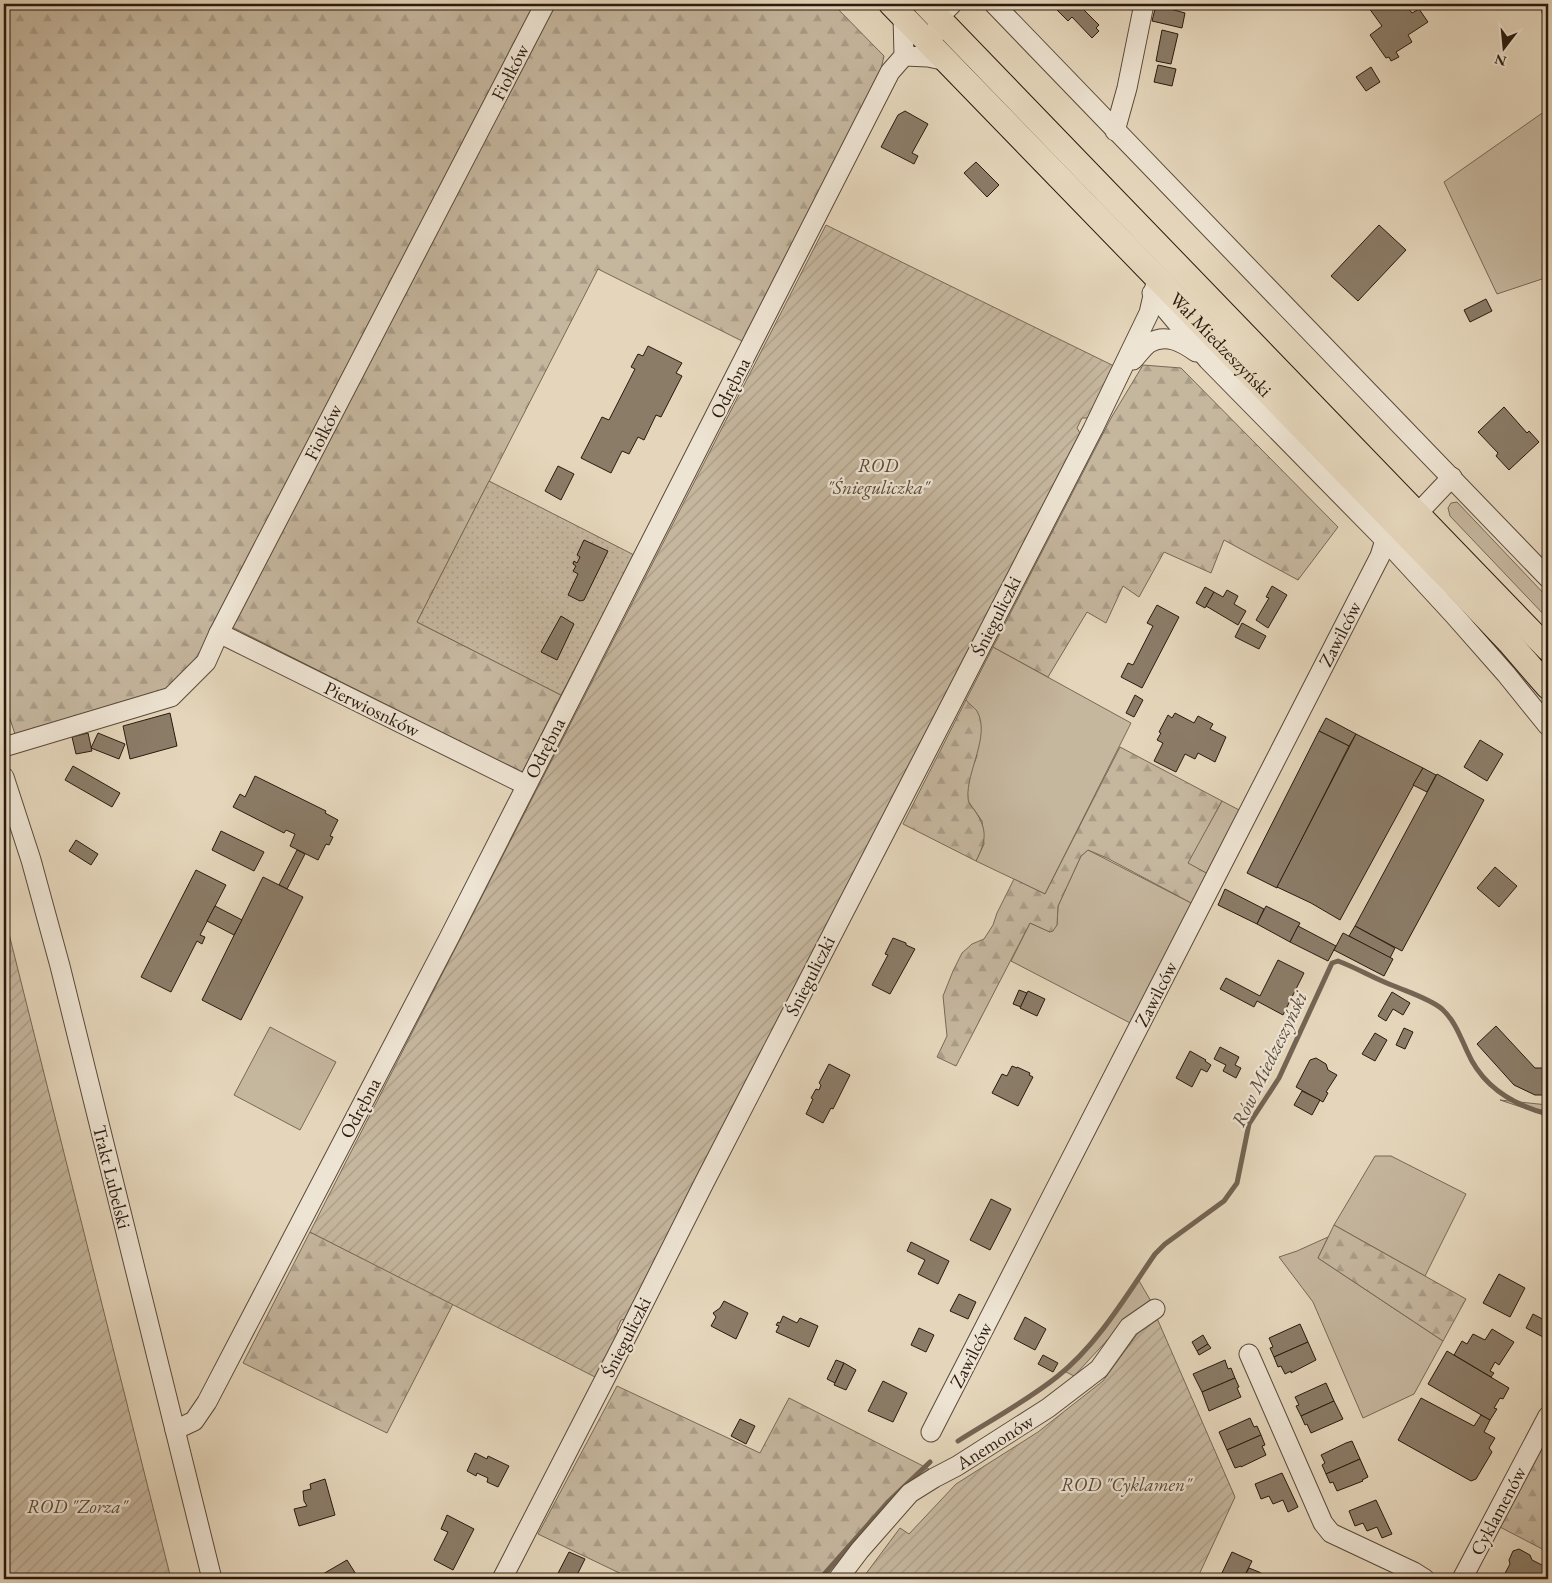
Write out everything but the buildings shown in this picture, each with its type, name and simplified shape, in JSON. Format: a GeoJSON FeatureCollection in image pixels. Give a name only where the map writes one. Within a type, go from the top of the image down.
{"type":"FeatureCollection","features":[{"type":"Feature","properties":{"kind":"main road","name":"Wał Miedzeszyński"},"geometry":{"type":"LineString","coordinates":[[938,8],[1548,649]]}},
{"type":"Feature","properties":{"kind":"main road","name":"Wał Miedzeszyński"},"geometry":{"type":"LineString","coordinates":[[897,10],[941,54],[1155,285],[1452,582],[1509,642],[1548,687]]}},
{"type":"Feature","properties":{"kind":"street","name":"Fiołków"},"geometry":{"type":"LineString","coordinates":[[4,747],[171,697],[206,662],[219,633],[545,4]]}},
{"type":"Feature","properties":{"kind":"street"},"geometry":{"type":"LineString","coordinates":[[994,4],[1548,578]]}},
{"type":"Feature","properties":{"kind":"street"},"geometry":{"type":"LineString","coordinates":[[1115,131],[1127,88],[1144,4]]}},
{"type":"Feature","properties":{"kind":"street"},"geometry":{"type":"LineString","coordinates":[[897,10],[904,56],[928,57],[941,54],[938,8]]}},
{"type":"Feature","properties":{"kind":"street","name":"Odrębna"},"geometry":{"type":"LineString","coordinates":[[175,1430],[194,1420],[207,1402],[449,938],[890,72],[904,56]]}},
{"type":"Feature","properties":{"kind":"street"},"geometry":{"type":"LineString","coordinates":[[1155,285],[1208,360],[1382,548],[1506,674],[1548,726]]}},
{"type":"Feature","properties":{"kind":"street"},"geometry":{"type":"LineString","coordinates":[[1120,374],[1149,313],[1155,285]]}},
{"type":"Feature","properties":{"kind":"street"},"geometry":{"type":"LineString","coordinates":[[1120,374],[1148,343],[1168,338],[1182,342],[1208,360]]}},
{"type":"Feature","properties":{"kind":"street","name":"Śnieguliczki"},"geometry":{"type":"LineString","coordinates":[[502,1579],[1120,374]]}},
{"type":"Feature","properties":{"kind":"street"},"geometry":{"type":"LineString","coordinates":[[1418,513],[1452,477]]}},
{"type":"Feature","properties":{"kind":"street","name":"Zawilców"},"geometry":{"type":"LineString","coordinates":[[931,1432],[1382,548]]}},
{"type":"Feature","properties":{"kind":"street","name":"Pierwiosnków"},"geometry":{"type":"LineString","coordinates":[[219,633],[526,785]]}},
{"type":"Feature","properties":{"kind":"street","name":"Trakt Lubelski"},"geometry":{"type":"LineString","coordinates":[[4,777],[31,860],[60,966],[212,1579]]}},
{"type":"Feature","properties":{"kind":"street","name":"Anemonów"},"geometry":{"type":"LineString","coordinates":[[838,1579],[860,1550],[910,1493],[957,1466],[1048,1408],[1100,1369],[1129,1327],[1155,1309]]}},
{"type":"Feature","properties":{"kind":"street"},"geometry":{"type":"LineString","coordinates":[[1249,1354],[1323,1523],[1331,1533],[1425,1579]]}},
{"type":"Feature","properties":{"kind":"street","name":"Cyklamenów"},"geometry":{"type":"LineString","coordinates":[[1462,1579],[1548,1416]]}},
{"type":"Feature","properties":{"kind":"green space"},"geometry":{"type":"Polygon","coordinates":[[[4,4],[833,4],[884,56],[881,69],[744,342],[598,269],[417,622],[561,695],[522,773],[218,620],[198,657],[167,691],[15,734],[4,701],[4,4]]]}},
{"type":"Feature","properties":{"kind":"green space"},"geometry":{"type":"Polygon","coordinates":[[[1540,4],[1548,4],[1548,37],[1540,4]]]}},
{"type":"Feature","properties":{"kind":"green space"},"geometry":{"type":"Polygon","coordinates":[[[1548,109],[1548,277],[1497,294],[1444,182],[1548,109]]]}},
{"type":"Feature","properties":{"kind":"green space","name":"ROD \"Śnieguliczka\""},"geometry":{"type":"Polygon","coordinates":[[[826,225],[1114,366],[1088,418],[1082,418],[1077,428],[1080,433],[625,1319],[621,1320],[617,1329],[619,1333],[595,1377],[310,1232],[826,225]]]}},
{"type":"Feature","properties":{"kind":"green space"},"geometry":{"type":"Polygon","coordinates":[[[1143,365],[1181,368],[1338,527],[1298,580],[1224,540],[1211,573],[1164,552],[1139,597],[1123,586],[1106,623],[1087,612],[1048,677],[993,647],[1111,418],[1143,365]]]}},
{"type":"Feature","properties":{"kind":"green space"},"geometry":{"type":"Polygon","coordinates":[[[489,481],[634,555],[561,695],[417,622],[489,481]]]}},
{"type":"Feature","properties":{"kind":"green space"},"geometry":{"type":"Polygon","coordinates":[[[1457,502],[1548,598],[1548,619],[1450,516],[1448,508],[1451,503],[1457,502]]]}},
{"type":"Feature","properties":{"kind":"green space"},"geometry":{"type":"Polygon","coordinates":[[[993,647],[1131,723],[1045,894],[976,861],[984,844],[982,821],[968,801],[967,788],[970,773],[977,756],[966,700],[993,647]]]}},
{"type":"Feature","properties":{"kind":"green space"},"geometry":{"type":"Polygon","coordinates":[[[966,700],[977,711],[981,721],[980,742],[968,788],[969,802],[984,830],[984,841],[976,861],[903,824],[966,700]]]}},
{"type":"Feature","properties":{"kind":"green space"},"geometry":{"type":"Polygon","coordinates":[[[1120,747],[1222,801],[1188,863],[1210,875],[1195,905],[1107,858],[1088,850],[1081,856],[1058,906],[1057,925],[1050,932],[1030,923],[956,1066],[937,1057],[947,1036],[943,996],[962,953],[972,944],[984,939],[993,925],[1014,879],[1045,894],[1120,747]]]}},
{"type":"Feature","properties":{"kind":"green space"},"geometry":{"type":"Polygon","coordinates":[[[1222,801],[1243,812],[1210,875],[1187,863],[1222,801]]]}},
{"type":"Feature","properties":{"kind":"green space"},"geometry":{"type":"Polygon","coordinates":[[[1088,850],[1195,905],[1134,1025],[1011,961],[1030,923],[1050,932],[1057,925],[1058,906],[1081,856],[1088,850]]]}},
{"type":"Feature","properties":{"kind":"green space","name":"ROD \"Zorza\""},"geometry":{"type":"Polygon","coordinates":[[[4,914],[171,1579],[4,1579],[4,914]]]}},
{"type":"Feature","properties":{"kind":"green space"},"geometry":{"type":"Polygon","coordinates":[[[270,1027],[336,1062],[300,1130],[234,1095],[270,1027]]]}},
{"type":"Feature","properties":{"kind":"green space"},"geometry":{"type":"Polygon","coordinates":[[[1500,1100],[1548,1105],[1548,1116],[1500,1100]]]}},
{"type":"Feature","properties":{"kind":"green space"},"geometry":{"type":"Polygon","coordinates":[[[1375,1156],[1391,1156],[1466,1194],[1425,1276],[1334,1225],[1375,1156]]]}},
{"type":"Feature","properties":{"kind":"green space"},"geometry":{"type":"Polygon","coordinates":[[[1334,1225],[1466,1299],[1443,1341],[1318,1258],[1334,1225]]]}},
{"type":"Feature","properties":{"kind":"green space"},"geometry":{"type":"Polygon","coordinates":[[[310,1232],[453,1304],[387,1433],[243,1363],[310,1232]]]}},
{"type":"Feature","properties":{"kind":"green space"},"geometry":{"type":"Polygon","coordinates":[[[1328,1237],[1318,1258],[1443,1341],[1414,1394],[1363,1418],[1313,1302],[1279,1257],[1328,1237]]]}},
{"type":"Feature","properties":{"kind":"green space"},"geometry":{"type":"Polygon","coordinates":[[[1138,1279],[1152,1303],[1125,1321],[1074,1376],[1066,1372],[1104,1329],[1138,1279]]]}},
{"type":"Feature","properties":{"kind":"green space","name":"ROD \"Cyklamen\""},"geometry":{"type":"Polygon","coordinates":[[[1156,1316],[1235,1497],[1197,1579],[862,1579],[900,1528],[909,1534],[956,1484],[1038,1432],[1103,1381],[1143,1326],[1156,1316]]]}},
{"type":"Feature","properties":{"kind":"green space"},"geometry":{"type":"Polygon","coordinates":[[[617,1386],[760,1453],[789,1398],[929,1469],[903,1489],[831,1579],[632,1579],[538,1534],[617,1386]]]}},
{"type":"Feature","properties":{"kind":"green space"},"geometry":{"type":"Polygon","coordinates":[[[1545,1439],[1548,1441],[1548,1552],[1500,1527],[1545,1439]]]}},
{"type":"Feature","properties":{"kind":"waterway","name":"Rów Miedzeszyński"},"geometry":{"type":"LineString","coordinates":[[958,1441],[1034,1394],[1058,1376],[1086,1349],[1111,1319],[1155,1254],[1165,1244],[1224,1201],[1237,1183],[1249,1124],[1279,1078],[1332,963],[1338,961],[1437,1005],[1457,1029],[1473,1063],[1490,1084],[1511,1099],[1548,1114]]}},
{"type":"Feature","properties":{"kind":"waterway","name":"Rów Miedzeszyński"},"geometry":{"type":"LineString","coordinates":[[820,1579],[889,1501],[930,1462]]}}]}
